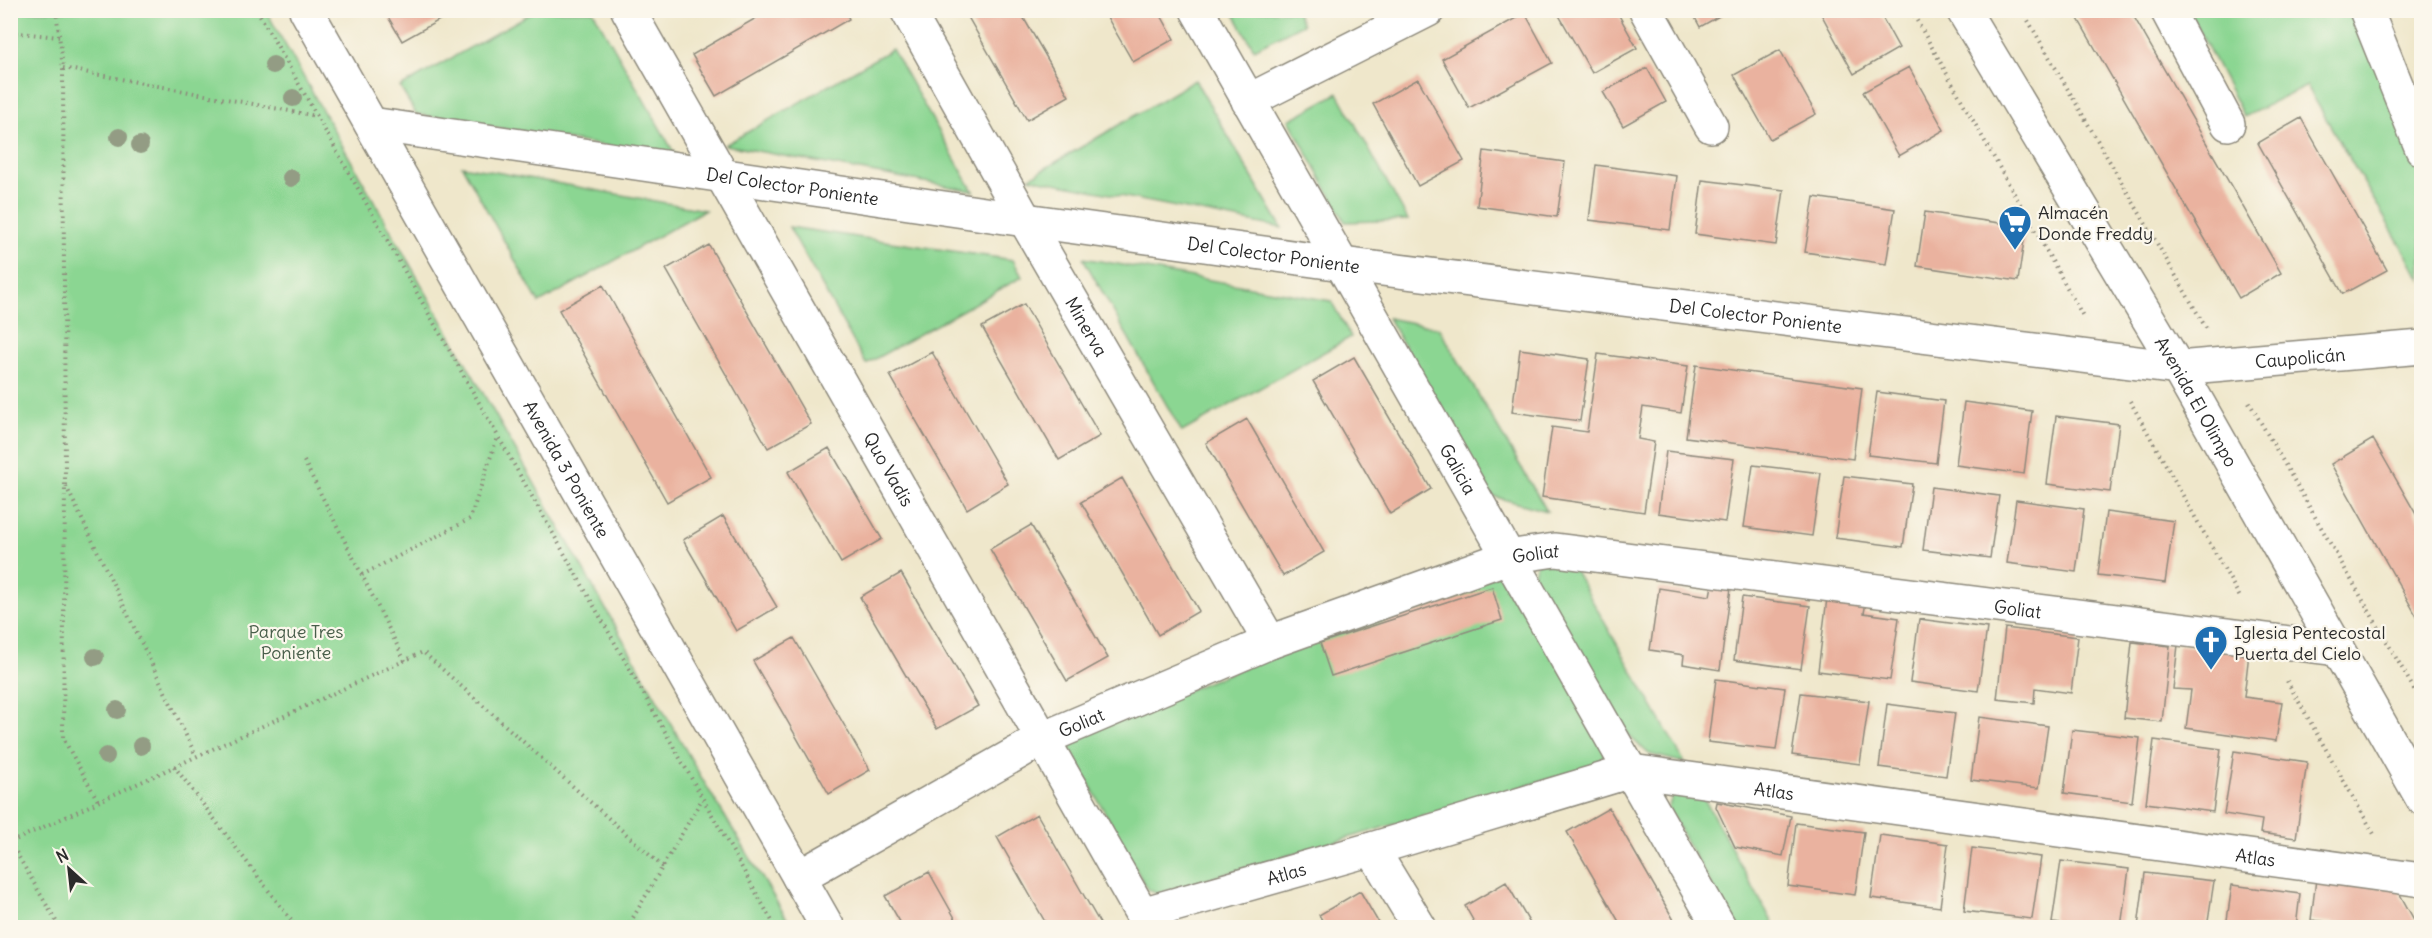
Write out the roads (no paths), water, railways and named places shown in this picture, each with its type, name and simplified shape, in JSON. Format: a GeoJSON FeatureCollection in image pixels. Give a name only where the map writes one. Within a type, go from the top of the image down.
{"type":"FeatureCollection","features":[{"type":"Feature","properties":{"kind":"street","name":"Avenida 3 Poniente"},"geometry":{"type":"LineString","coordinates":[[306,10],[828,927]]}},
{"type":"Feature","properties":{"kind":"street","name":"Quo Vadis"},"geometry":{"type":"LineString","coordinates":[[628,10],[1146,920]]}},
{"type":"Feature","properties":{"kind":"street","name":"Minerva"},"geometry":{"type":"LineString","coordinates":[[908,10],[1025,220],[1270,642]]}},
{"type":"Feature","properties":{"kind":"street","name":"Galicia"},"geometry":{"type":"LineString","coordinates":[[1197,10],[1720,927]]}},
{"type":"Feature","properties":{"kind":"street"},"geometry":{"type":"LineString","coordinates":[[1248,101],[1428,10]]}},
{"type":"Feature","properties":{"kind":"street"},"geometry":{"type":"LineString","coordinates":[[1646,10],[1711,126]]}},
{"type":"Feature","properties":{"kind":"street","name":"Avenida El Olimpo"},"geometry":{"type":"LineString","coordinates":[[1963,10],[2178,368],[2421,798]]}},
{"type":"Feature","properties":{"kind":"street"},"geometry":{"type":"LineString","coordinates":[[2167,10],[2228,124]]}},
{"type":"Feature","properties":{"kind":"street"},"geometry":{"type":"LineString","coordinates":[[2366,10],[2421,149]]}},
{"type":"Feature","properties":{"kind":"street","name":"Del Colector Poniente"},"geometry":{"type":"LineString","coordinates":[[370,124],[1342,264],[2178,368]]}},
{"type":"Feature","properties":{"kind":"street","name":"Caupolicán"},"geometry":{"type":"LineString","coordinates":[[2178,368],[2421,347]]}},
{"type":"Feature","properties":{"kind":"street","name":"Goliat"},"geometry":{"type":"LineString","coordinates":[[799,877],[1042,739],[1270,642],[1508,557],[1555,550],[2337,649]]}},
{"type":"Feature","properties":{"kind":"street","name":"Atlas"},"geometry":{"type":"LineString","coordinates":[[1146,920],[1631,771],[2421,880]]}},
{"type":"Feature","properties":{"kind":"street"},"geometry":{"type":"LineString","coordinates":[[1372,849],[1420,927]]}},
{"type":"Feature","properties":{"kind":"place","name":"Almacén Donde Freddy"},"geometry":{"type":"Point","coordinates":[2015,251]}},
{"type":"Feature","properties":{"kind":"place","name":"Iglesia Pentecostal Puerta del Cielo"},"geometry":{"type":"Point","coordinates":[2211,671]}},
{"type":"Feature","properties":{"kind":"park label","name":"Parque Tres Poniente"},"geometry":{"type":"Point","coordinates":[296,641]}}]}
